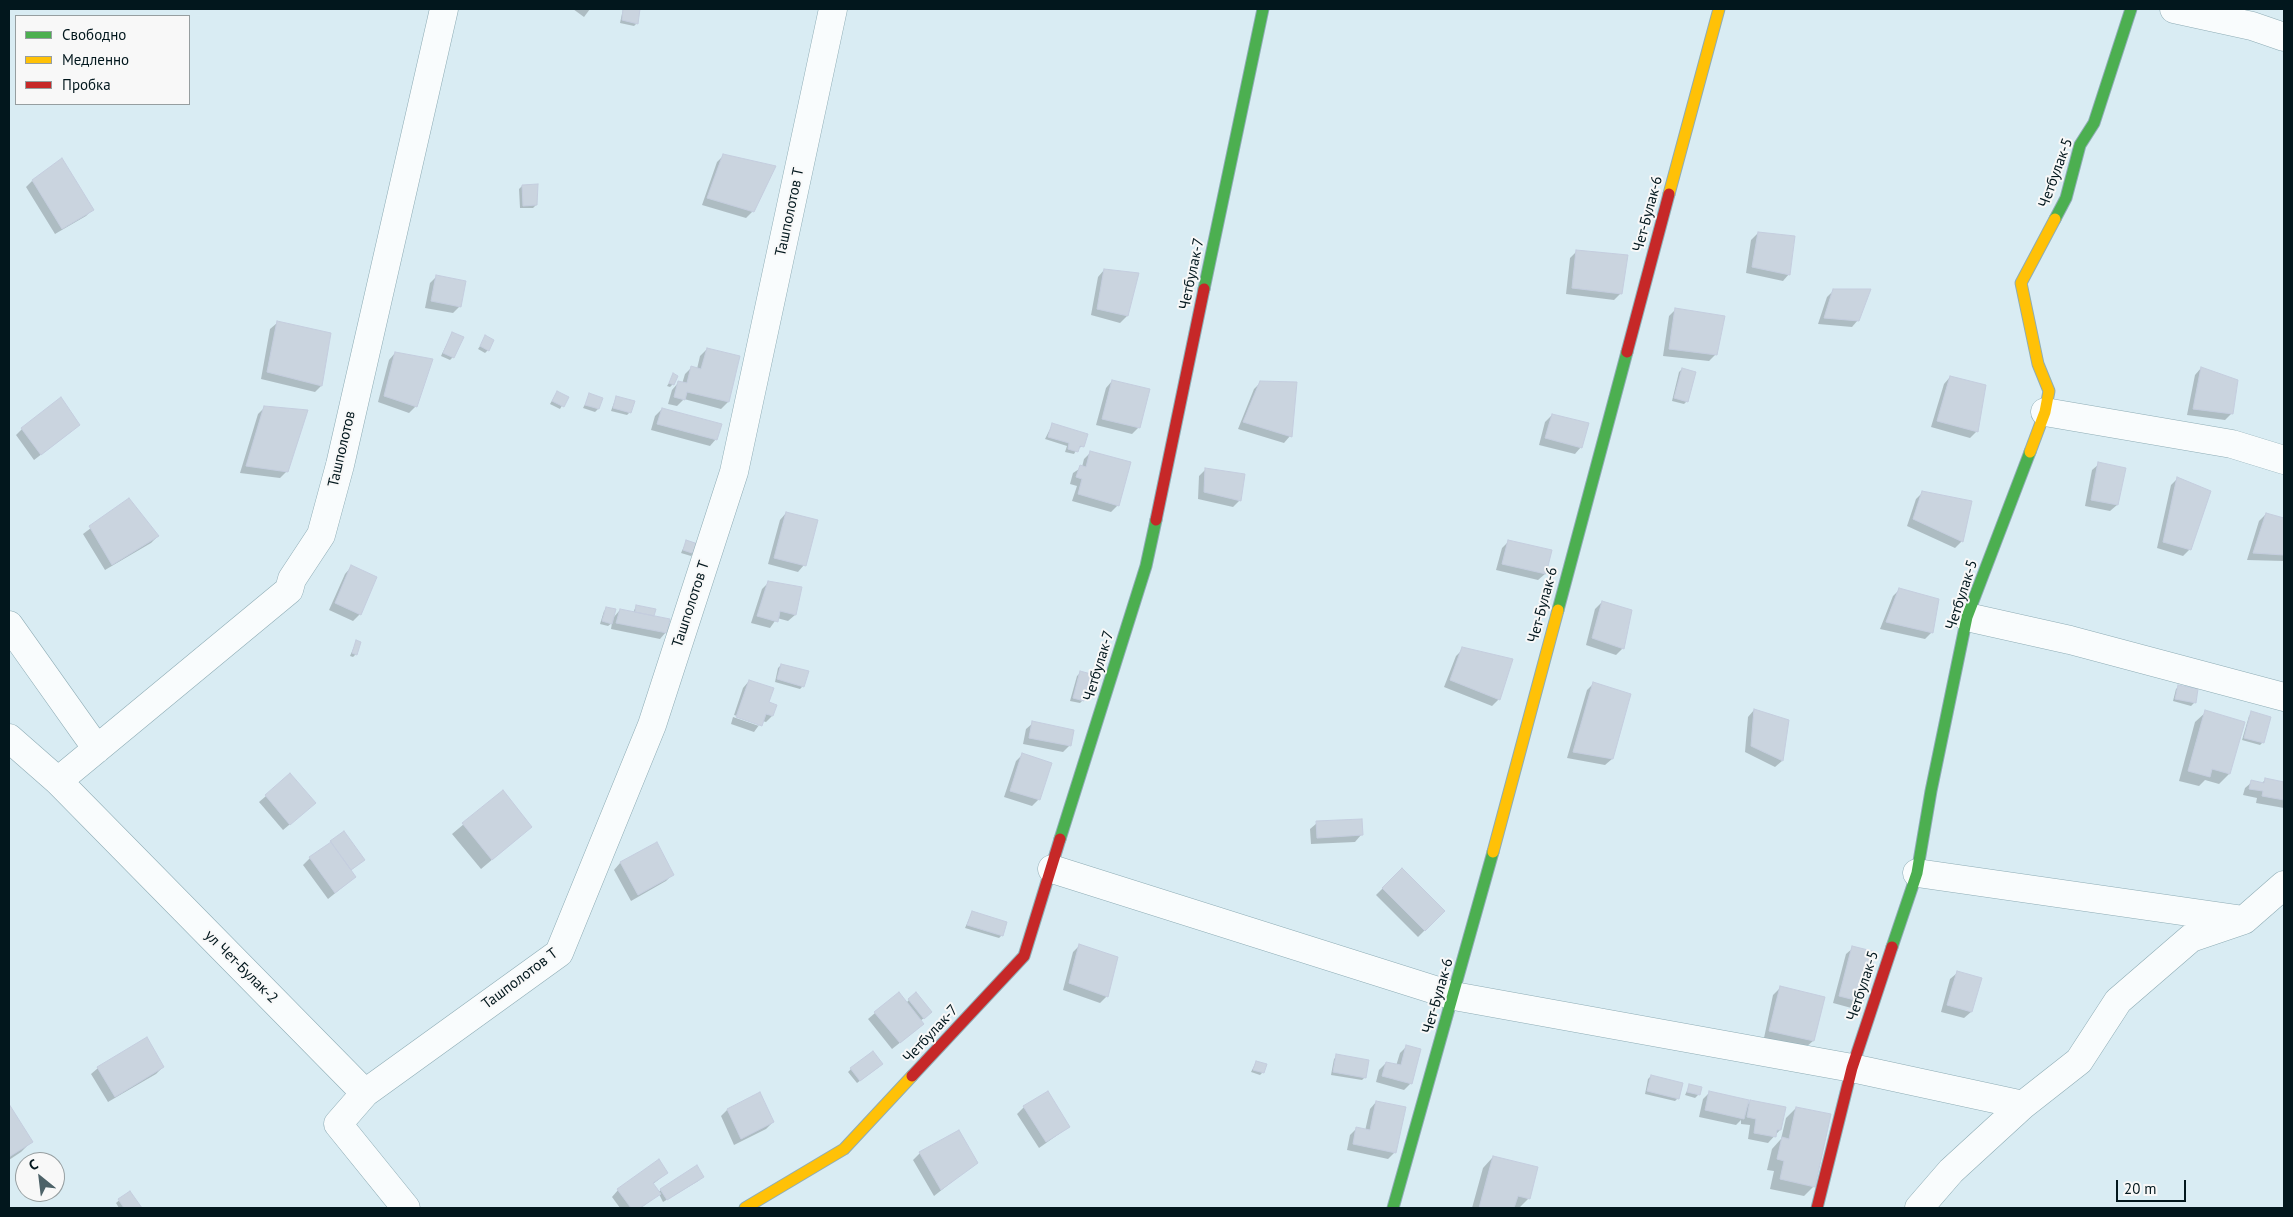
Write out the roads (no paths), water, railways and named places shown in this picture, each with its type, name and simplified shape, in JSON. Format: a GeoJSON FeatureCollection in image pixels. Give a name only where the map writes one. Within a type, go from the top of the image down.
{"type":"FeatureCollection","features":[{"type":"Feature","properties":{"kind":"street","name":"Ташполотов"},"geometry":{"type":"LineString","coordinates":[[58,781],[289,590],[292,579],[321,535],[340,465],[444,9]]}},
{"type":"Feature","properties":{"kind":"street","name":"Ташполотов Т"},"geometry":{"type":"LineString","coordinates":[[365,1093],[559,953],[652,726],[734,472],[834,9]]}},
{"type":"Feature","properties":{"kind":"street","name":"Четбулак-7"},"geometry":{"type":"LineString","coordinates":[[745,1208],[844,1149],[1024,956],[1146,566],[1263,9]]}},
{"type":"Feature","properties":{"kind":"street","name":"Чет-Булак-6"},"geometry":{"type":"LineString","coordinates":[[1393,1208],[1454,996],[1719,9]]}},
{"type":"Feature","properties":{"kind":"street","name":"Четбулак-5"},"geometry":{"type":"LineString","coordinates":[[1817,1208],[1852,1068],[1917,873],[1931,791],[1967,617],[2045,412],[2049,391],[2038,364],[2021,283],[2066,198],[2080,146],[2094,122],[2131,9]]}},
{"type":"Feature","properties":{"kind":"street"},"geometry":{"type":"LineString","coordinates":[[2174,9],[2252,26],[2284,37]]}},
{"type":"Feature","properties":{"kind":"street"},"geometry":{"type":"LineString","coordinates":[[2045,412],[2232,444],[2284,460]]}},
{"type":"Feature","properties":{"kind":"street"},"geometry":{"type":"LineString","coordinates":[[1967,617],[2070,640],[2284,697]]}},
{"type":"Feature","properties":{"kind":"street"},"geometry":{"type":"LineString","coordinates":[[9,625],[97,749]]}},
{"type":"Feature","properties":{"kind":"street","name":"ул Чет-Булак-2"},"geometry":{"type":"LineString","coordinates":[[9,738],[58,781],[365,1093]]}},
{"type":"Feature","properties":{"kind":"street"},"geometry":{"type":"LineString","coordinates":[[1052,869],[1454,996],[1852,1068],[2023,1105]]}},
{"type":"Feature","properties":{"kind":"street"},"geometry":{"type":"LineString","coordinates":[[1917,873],[2244,920]]}},
{"type":"Feature","properties":{"kind":"street"},"geometry":{"type":"LineString","coordinates":[[1919,1208],[1951,1171],[2023,1105],[2079,1061],[2118,1001],[2191,938],[2244,920],[2284,885]]}},
{"type":"Feature","properties":{"kind":"street"},"geometry":{"type":"LineString","coordinates":[[365,1093],[338,1124],[406,1208]]}}]}
